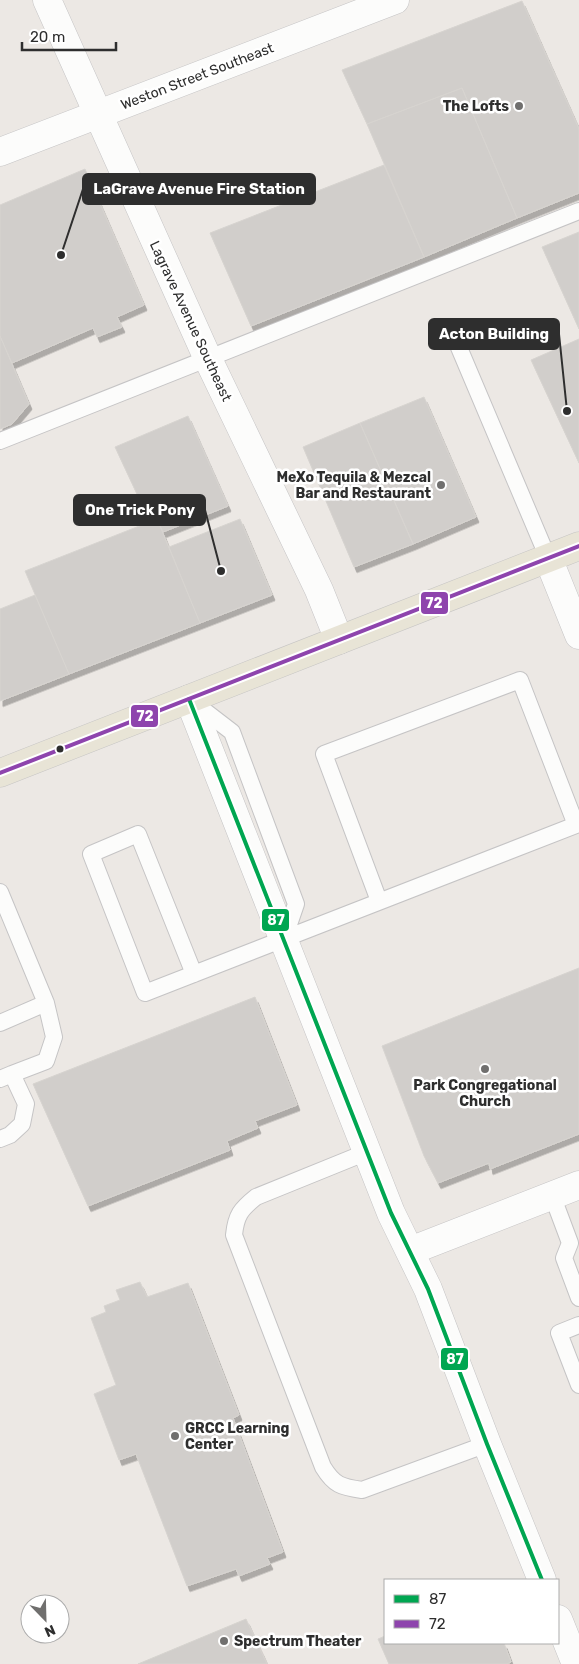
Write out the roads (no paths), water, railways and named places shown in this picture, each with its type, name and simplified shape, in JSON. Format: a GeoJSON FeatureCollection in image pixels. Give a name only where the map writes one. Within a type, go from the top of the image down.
{"type":"FeatureCollection","features":[{"type":"Feature","properties":{"kind":"main road"},"geometry":{"type":"LineString","coordinates":[[0,773],[579,546]]}},
{"type":"Feature","properties":{"kind":"street","name":"Lagrave Avenue Southeast"},"geometry":{"type":"LineString","coordinates":[[47,0],[208,359],[319,590],[339,640]]}},
{"type":"Feature","properties":{"kind":"street","name":"Weston Street Southeast"},"geometry":{"type":"LineString","coordinates":[[0,152],[395,0]]}},
{"type":"Feature","properties":{"kind":"street"},"geometry":{"type":"LineString","coordinates":[[548,558],[579,635]]}},
{"type":"Feature","properties":{"kind":"street"},"geometry":{"type":"LineString","coordinates":[[189,699],[367,1152],[392,1213],[428,1289],[487,1444],[542,1579]]}},
{"type":"Feature","properties":{"kind":"street"},"geometry":{"type":"LineString","coordinates":[[410,1251],[579,1185]]}},
{"type":"Feature","properties":{"kind":"street"},"geometry":{"type":"LineString","coordinates":[[559,1622],[576,1664]]}},
{"type":"Feature","properties":{"kind":"lane"},"geometry":{"type":"LineString","coordinates":[[0,441],[579,211]]}},
{"type":"Feature","properties":{"kind":"lane"},"geometry":{"type":"LineString","coordinates":[[452,331],[548,558]]}},
{"type":"Feature","properties":{"kind":"lane"},"geometry":{"type":"LineString","coordinates":[[194,974],[138,834],[91,854],[145,993],[576,826],[520,680],[324,754],[379,901]]}},
{"type":"Feature","properties":{"kind":"lane"},"geometry":{"type":"LineString","coordinates":[[0,892],[46,1003],[54,1037],[46,1061],[6,1077],[26,1104],[22,1124],[10,1135],[0,1139]]}},
{"type":"Feature","properties":{"kind":"lane"},"geometry":{"type":"LineString","coordinates":[[0,1023],[46,1003]]}},
{"type":"Feature","properties":{"kind":"lane"},"geometry":{"type":"LineString","coordinates":[[367,1152],[256,1197],[242,1208],[235,1222],[234,1235],[322,1466],[331,1480],[345,1488],[362,1490],[487,1444]]}},
{"type":"Feature","properties":{"kind":"lane"},"geometry":{"type":"LineString","coordinates":[[552,1195],[575,1244],[564,1258],[579,1298]]}},
{"type":"Feature","properties":{"kind":"lane"},"geometry":{"type":"LineString","coordinates":[[579,1325],[559,1333],[579,1385]]}},
{"type":"Feature","properties":{"kind":"place","name":"The Lofts"},"geometry":{"type":"Point","coordinates":[519,106]}},
{"type":"Feature","properties":{"kind":"place","name":"LaGrave Avenue Fire Station"},"geometry":{"type":"Point","coordinates":[61,255]}},
{"type":"Feature","properties":{"kind":"place","name":"Acton Building"},"geometry":{"type":"Point","coordinates":[567,411]}},
{"type":"Feature","properties":{"kind":"place","name":"MeXo Tequila & Mezcal Bar and Restaurant"},"geometry":{"type":"Point","coordinates":[441,485]}},
{"type":"Feature","properties":{"kind":"place","name":"One Trick Pony"},"geometry":{"type":"Point","coordinates":[221,571]}},
{"type":"Feature","properties":{"kind":"place","name":"Park Congregational Church"},"geometry":{"type":"Point","coordinates":[485,1069]}},
{"type":"Feature","properties":{"kind":"place","name":"GRCC Learning Center"},"geometry":{"type":"Point","coordinates":[175,1436]}},
{"type":"Feature","properties":{"kind":"place","name":"Spectrum Theater"},"geometry":{"type":"Point","coordinates":[224,1641]}}]}
